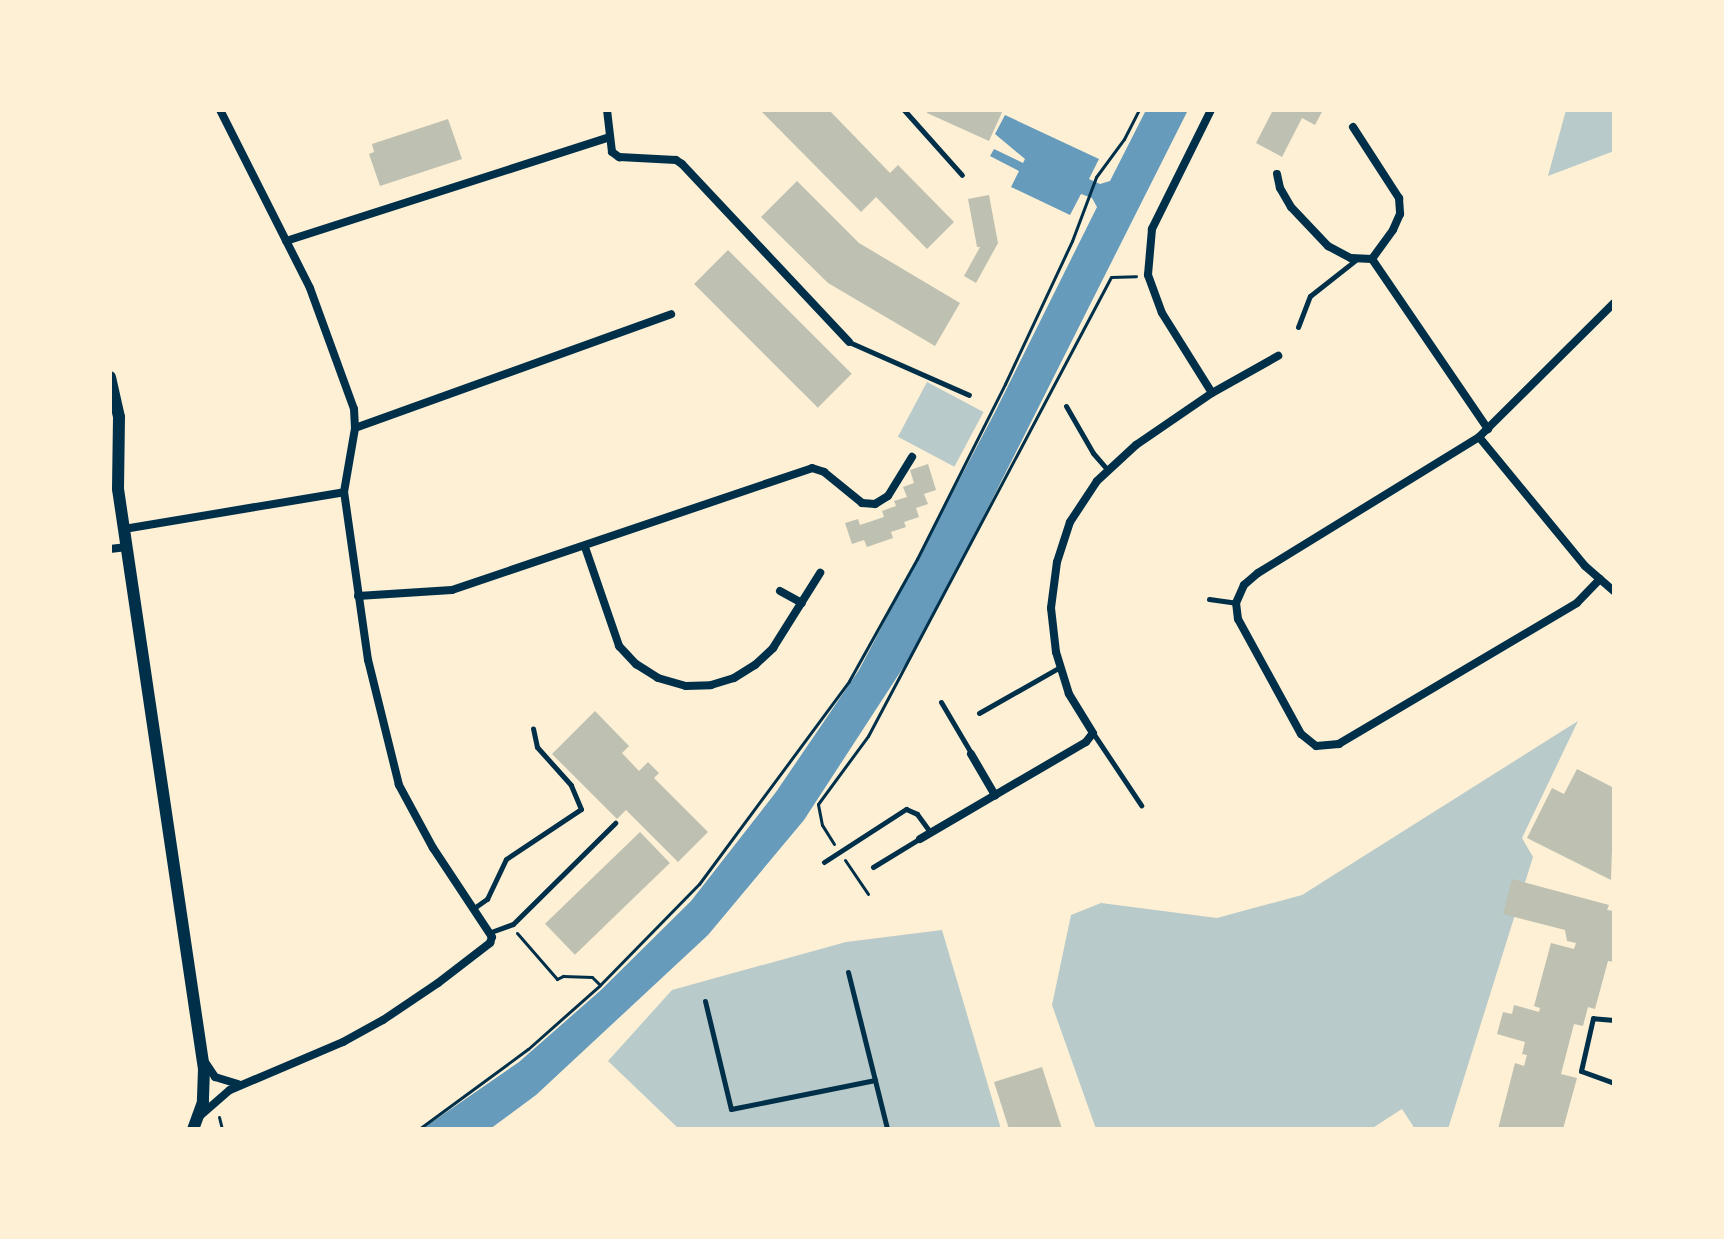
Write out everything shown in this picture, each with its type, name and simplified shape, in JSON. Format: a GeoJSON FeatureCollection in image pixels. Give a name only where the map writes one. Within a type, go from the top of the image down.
{"type":"FeatureCollection","features":[{"type":"Feature","properties":{"kind":"street"},"geometry":{"type":"LineString","coordinates":[[196,1123],[219,1098],[242,1084],[343,1042],[383,1020],[490,943],[492,934],[433,848],[399,785],[377,706],[344,492],[355,428],[354,409],[327,327],[220,110]]}},
{"type":"Feature","properties":{"kind":"street"},"geometry":{"type":"LineString","coordinates":[[607,110],[612,152],[619,157],[676,160],[682,164],[849,342]]}},
{"type":"Feature","properties":{"kind":"street"},"geometry":{"type":"LineString","coordinates":[[1211,110],[1152,229],[1148,275],[1162,313],[1212,393]]}},
{"type":"Feature","properties":{"kind":"street"},"geometry":{"type":"LineString","coordinates":[[1353,127],[1399,198],[1400,214],[1393,230],[1372,259]]}},
{"type":"Feature","properties":{"kind":"street"},"geometry":{"type":"LineString","coordinates":[[286,241],[609,137]]}},
{"type":"Feature","properties":{"kind":"street"},"geometry":{"type":"LineString","coordinates":[[1277,174],[1286,198],[1308,227],[1328,246],[1358,259],[1372,259]]}},
{"type":"Feature","properties":{"kind":"street"},"geometry":{"type":"LineString","coordinates":[[1372,259],[1488,429]]}},
{"type":"Feature","properties":{"kind":"street"},"geometry":{"type":"LineString","coordinates":[[1600,579],[1577,603],[1339,744],[1316,746],[1301,734],[1238,619],[1236,603],[1244,585],[1258,573],[1479,437],[1614,303]]}},
{"type":"Feature","properties":{"kind":"street"},"geometry":{"type":"LineString","coordinates":[[355,428],[671,314]]}},
{"type":"Feature","properties":{"kind":"street"},"geometry":{"type":"LineString","coordinates":[[920,839],[1086,742],[1093,733],[1069,694],[1060,667],[1051,608],[1057,562],[1070,522],[1097,481],[1136,445],[1212,393],[1278,356]]}},
{"type":"Feature","properties":{"kind":"street"},"geometry":{"type":"LineString","coordinates":[[110,377],[119,417],[117,471],[124,529],[202,1053],[205,1086],[196,1123]]}},
{"type":"Feature","properties":{"kind":"street"},"geometry":{"type":"LineString","coordinates":[[1479,437],[1585,566],[1613,588]]}},
{"type":"Feature","properties":{"kind":"street"},"geometry":{"type":"LineString","coordinates":[[358,596],[452,590],[812,468],[824,472],[862,503],[875,504],[888,496],[912,457]]}},
{"type":"Feature","properties":{"kind":"street"},"geometry":{"type":"LineString","coordinates":[[124,529],[344,492]]}},
{"type":"Feature","properties":{"kind":"street"},"geometry":{"type":"LineString","coordinates":[[110,549],[127,547]]}},
{"type":"Feature","properties":{"kind":"street"},"geometry":{"type":"LineString","coordinates":[[585,547],[619,646],[636,664],[658,678],[686,686],[723,682],[755,665],[773,648],[820,573]]}},
{"type":"Feature","properties":{"kind":"street"},"geometry":{"type":"LineString","coordinates":[[780,591],[802,603]]}},
{"type":"Feature","properties":{"kind":"street"},"geometry":{"type":"LineString","coordinates":[[971,754],[995,795]]}},
{"type":"Feature","properties":{"kind":"street"},"geometry":{"type":"LineString","coordinates":[[202,1053],[215,1077],[231,1084],[242,1084]]}},
{"type":"Feature","properties":{"kind":"lane"},"geometry":{"type":"LineString","coordinates":[[904,110],[962,175]]}},
{"type":"Feature","properties":{"kind":"lane"},"geometry":{"type":"LineString","coordinates":[[1298,327],[1310,296],[1358,259]]}},
{"type":"Feature","properties":{"kind":"lane"},"geometry":{"type":"LineString","coordinates":[[849,342],[969,395]]}},
{"type":"Feature","properties":{"kind":"lane"},"geometry":{"type":"LineString","coordinates":[[1066,406],[1093,453],[1108,470]]}},
{"type":"Feature","properties":{"kind":"lane"},"geometry":{"type":"LineString","coordinates":[[1209,599],[1236,603]]}},
{"type":"Feature","properties":{"kind":"lane"},"geometry":{"type":"LineString","coordinates":[[979,713],[1060,667]]}},
{"type":"Feature","properties":{"kind":"lane"},"geometry":{"type":"LineString","coordinates":[[941,702],[971,754]]}},
{"type":"Feature","properties":{"kind":"lane"},"geometry":{"type":"LineString","coordinates":[[474,908],[487,899],[506,859],[581,809],[571,785],[537,747],[533,728]]}},
{"type":"Feature","properties":{"kind":"lane"},"geometry":{"type":"LineString","coordinates":[[1093,733],[1141,805]]}},
{"type":"Feature","properties":{"kind":"lane"},"geometry":{"type":"LineString","coordinates":[[824,862],[906,809],[917,814],[931,833]]}},
{"type":"Feature","properties":{"kind":"lane"},"geometry":{"type":"LineString","coordinates":[[492,934],[513,924],[615,823]]}},
{"type":"Feature","properties":{"kind":"lane"},"geometry":{"type":"LineString","coordinates":[[873,867],[920,839]]}},
{"type":"Feature","properties":{"kind":"lane"},"geometry":{"type":"LineString","coordinates":[[848,972],[887,1129]]}},
{"type":"Feature","properties":{"kind":"lane"},"geometry":{"type":"LineString","coordinates":[[705,1001],[731,1109],[875,1080]]}},
{"type":"Feature","properties":{"kind":"lane"},"geometry":{"type":"LineString","coordinates":[[1614,1020],[1593,1018],[1581,1071],[1614,1083]]}},
{"type":"Feature","properties":{"kind":"path"},"geometry":{"type":"LineString","coordinates":[[419,1129],[528,1049],[600,985],[699,884],[849,681],[917,559],[1005,384],[1072,241],[1096,177],[1139,110]]}},
{"type":"Feature","properties":{"kind":"path"},"geometry":{"type":"LineString","coordinates":[[868,894],[822,825],[818,804],[868,736],[1111,277],[1148,275]]}},
{"type":"Feature","properties":{"kind":"path"},"geometry":{"type":"LineString","coordinates":[[492,934],[517,932],[557,979],[563,976],[592,977],[600,985]]}},
{"type":"Feature","properties":{"kind":"shaded area"},"geometry":{"type":"Polygon","coordinates":[[[1566,110],[1614,110],[1614,151],[1548,176],[1566,110]]]}},
{"type":"Feature","properties":{"kind":"shaded area"},"geometry":{"type":"Polygon","coordinates":[[[927,382],[984,412],[954,467],[898,437],[927,382]]]}},
{"type":"Feature","properties":{"kind":"shaded area"},"geometry":{"type":"Polygon","coordinates":[[[1578,721],[1522,838],[1533,857],[1448,1129],[1415,1129],[1402,1109],[1371,1129],[1096,1129],[1052,1005],[1071,915],[1101,903],[1217,918],[1302,895],[1578,721]]]}},
{"type":"Feature","properties":{"kind":"shaded area"},"geometry":{"type":"Polygon","coordinates":[[[942,930],[1001,1129],[679,1129],[608,1061],[672,990],[846,942],[942,930]]]}},
{"type":"Feature","properties":{"kind":"water"},"geometry":{"type":"Polygon","coordinates":[[[1146,110],[1188,110],[938,607],[914,651],[804,820],[708,935],[536,1095],[490,1129],[422,1129],[519,1062],[601,990],[691,901],[776,792],[859,670],[995,412],[1097,207],[1092,198],[1081,194],[1070,215],[1011,187],[1019,171],[990,156],[994,149],[1023,163],[1025,159],[995,134],[1005,115],[1099,159],[1089,179],[1100,184],[1110,181],[1146,110]]]}},
{"type":"Feature","properties":{"kind":"building"},"geometry":{"type":"Polygon","coordinates":[[[760,110],[829,110],[890,173],[898,165],[954,222],[927,249],[876,197],[861,212],[760,110]]]}},
{"type":"Feature","properties":{"kind":"building"},"geometry":{"type":"Polygon","coordinates":[[[928,110],[1003,110],[989,141],[927,113],[928,110]]]}},
{"type":"Feature","properties":{"kind":"building"},"geometry":{"type":"Polygon","coordinates":[[[1273,110],[1323,110],[1315,125],[1302,118],[1282,157],[1256,143],[1273,110]]]}},
{"type":"Feature","properties":{"kind":"building"},"geometry":{"type":"Polygon","coordinates":[[[448,119],[462,159],[380,186],[369,154],[374,152],[372,144],[448,119]]]}},
{"type":"Feature","properties":{"kind":"building"},"geometry":{"type":"Polygon","coordinates":[[[797,181],[859,243],[960,303],[935,346],[828,283],[761,217],[797,181]]]}},
{"type":"Feature","properties":{"kind":"building"},"geometry":{"type":"Polygon","coordinates":[[[989,195],[998,243],[976,283],[964,276],[980,247],[977,247],[968,199],[989,195]]]}},
{"type":"Feature","properties":{"kind":"building"},"geometry":{"type":"Polygon","coordinates":[[[728,250],[852,374],[818,408],[694,284],[728,250]]]}},
{"type":"Feature","properties":{"kind":"building"},"geometry":{"type":"Polygon","coordinates":[[[928,464],[936,490],[924,494],[928,504],[916,508],[919,517],[904,522],[906,527],[891,532],[893,538],[867,547],[864,540],[852,544],[845,523],[858,519],[860,525],[884,517],[882,511],[896,506],[894,501],[907,497],[903,487],[914,483],[910,470],[928,464]]]}},
{"type":"Feature","properties":{"kind":"building"},"geometry":{"type":"Polygon","coordinates":[[[595,711],[629,746],[622,753],[639,771],[648,762],[659,773],[654,778],[708,832],[678,862],[626,810],[617,819],[552,754],[595,711]]]}},
{"type":"Feature","properties":{"kind":"building"},"geometry":{"type":"Polygon","coordinates":[[[1577,769],[1614,788],[1611,880],[1527,838],[1552,788],[1564,794],[1577,769]]]}},
{"type":"Feature","properties":{"kind":"building"},"geometry":{"type":"Polygon","coordinates":[[[640,832],[670,863],[575,955],[545,924],[640,832]]]}},
{"type":"Feature","properties":{"kind":"building"},"geometry":{"type":"Polygon","coordinates":[[[1512,879],[1609,905],[1607,910],[1614,911],[1614,962],[1608,961],[1595,1009],[1588,1007],[1583,1026],[1574,1024],[1561,1074],[1577,1078],[1563,1129],[1498,1129],[1515,1063],[1524,1066],[1527,1055],[1522,1054],[1525,1042],[1497,1034],[1503,1012],[1512,1014],[1514,1005],[1539,1012],[1540,1008],[1534,1006],[1551,943],[1574,949],[1576,943],[1567,941],[1565,930],[1503,914],[1512,879]]]}},
{"type":"Feature","properties":{"kind":"building"},"geometry":{"type":"Polygon","coordinates":[[[1042,1067],[1062,1129],[1009,1129],[994,1082],[1042,1067]]]}}]}
